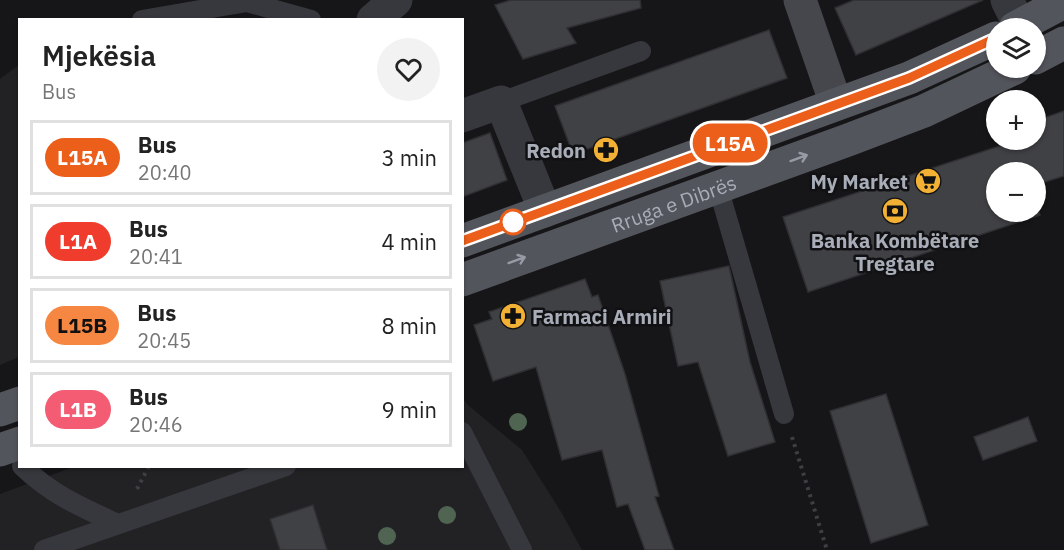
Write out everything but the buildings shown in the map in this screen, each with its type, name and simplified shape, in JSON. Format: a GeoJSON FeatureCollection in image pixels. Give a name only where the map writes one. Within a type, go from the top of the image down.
{"type":"FeatureCollection","features":[{"type":"Feature","properties":{"kind":"main road"},"geometry":{"type":"LineString","coordinates":[[800,0],[836,104]]}},
{"type":"Feature","properties":{"kind":"main road","name":"Rruga e Dibrës"},"geometry":{"type":"LineString","coordinates":[[1022,18],[1064,2]]}},
{"type":"Feature","properties":{"kind":"main road","name":"Rruga e Dibrës"},"geometry":{"type":"LineString","coordinates":[[464,240],[909,78],[986,36]]}},
{"type":"Feature","properties":{"kind":"main road"},"geometry":{"type":"LineString","coordinates":[[1046,52],[1064,43]]}},
{"type":"Feature","properties":{"kind":"main road","name":"Rruga e Dibrës"},"geometry":{"type":"LineString","coordinates":[[464,279],[924,111],[994,78]]}},
{"type":"Feature","properties":{"kind":"main road"},"geometry":{"type":"LineString","coordinates":[[0,410],[18,404]]}},
{"type":"Feature","properties":{"kind":"street"},"geometry":{"type":"LineString","coordinates":[[375,18],[396,0]]}},
{"type":"Feature","properties":{"kind":"street"},"geometry":{"type":"LineString","coordinates":[[464,115],[501,102],[544,211]]}},
{"type":"Feature","properties":{"kind":"lane"},"geometry":{"type":"LineString","coordinates":[[153,18],[247,1],[304,18]]}},
{"type":"Feature","properties":{"kind":"lane"},"geometry":{"type":"LineString","coordinates":[[501,102],[641,51]]}},
{"type":"Feature","properties":{"kind":"lane"},"geometry":{"type":"LineString","coordinates":[[718,187],[784,414]]}},
{"type":"Feature","properties":{"kind":"lane"},"geometry":{"type":"LineString","coordinates":[[464,436],[522,550]]}},
{"type":"Feature","properties":{"kind":"lane"},"geometry":{"type":"LineString","coordinates":[[464,451],[477,463]]}},
{"type":"Feature","properties":{"kind":"lane"},"geometry":{"type":"LineString","coordinates":[[28,468],[37,480],[61,498],[118,524]]}},
{"type":"Feature","properties":{"kind":"lane"},"geometry":{"type":"LineString","coordinates":[[44,550],[280,468]]}},
{"type":"Feature","properties":{"kind":"path"},"geometry":{"type":"LineString","coordinates":[[784,414],[827,550]]}},
{"type":"Feature","properties":{"kind":"shaded area"},"geometry":{"type":"Polygon","coordinates":[[[18,66],[18,357],[0,365],[0,79],[18,66]]]}},
{"type":"Feature","properties":{"kind":"shaded area"},"geometry":{"type":"Polygon","coordinates":[[[464,400],[522,450],[582,550],[0,550],[0,494],[70,468],[464,468],[464,400]]]}},
{"type":"Feature","properties":{"kind":"bus line","name":"L15A"},"geometry":{"type":"LineString","coordinates":[[464,240],[909,78],[986,43]]}},
{"type":"Feature","properties":{"kind":"place","name":"Redon"},"geometry":{"type":"Point","coordinates":[606,150]}},
{"type":"Feature","properties":{"kind":"place","name":"My Market"},"geometry":{"type":"Point","coordinates":[928,181]}},
{"type":"Feature","properties":{"kind":"place","name":"Banka Kombëtare Tregtare"},"geometry":{"type":"Point","coordinates":[895,211]}},
{"type":"Feature","properties":{"kind":"place","name":"Farmaci Armiri"},"geometry":{"type":"Point","coordinates":[513,316]}}]}
